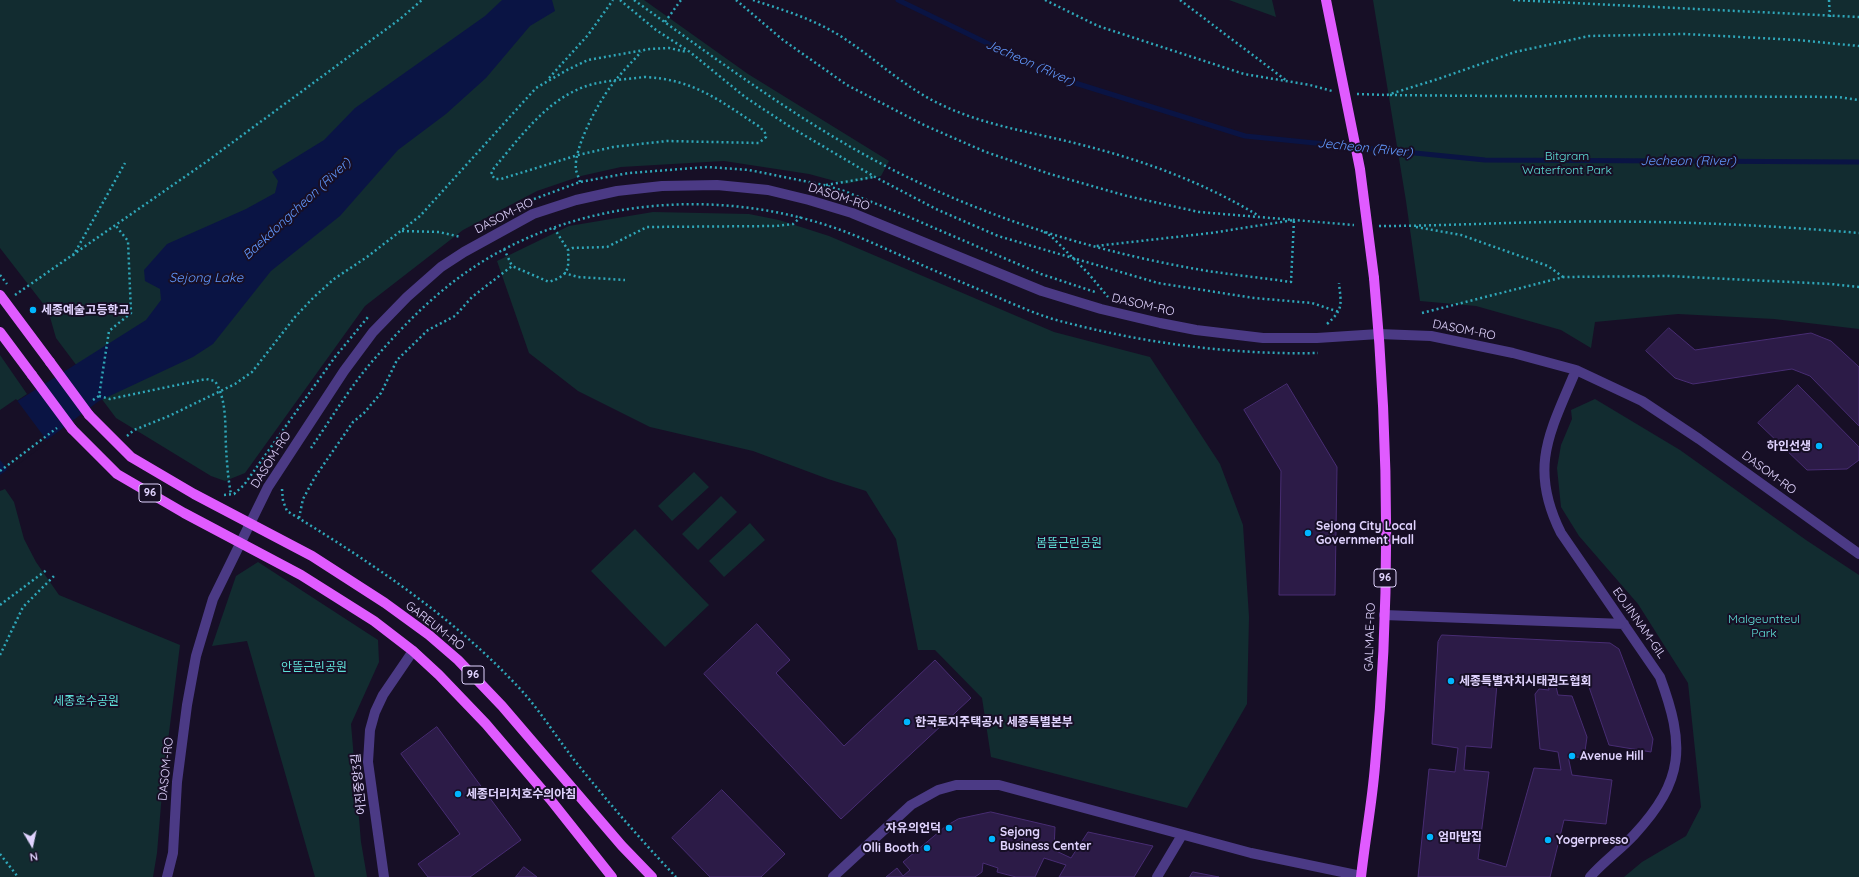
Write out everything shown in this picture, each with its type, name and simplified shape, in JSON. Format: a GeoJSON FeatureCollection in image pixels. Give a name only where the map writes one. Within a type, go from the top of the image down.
{"type":"FeatureCollection","features":[{"type":"Feature","properties":{"kind":"main road","name":"GALMAE-RO"},"geometry":{"type":"LineString","coordinates":[[1326,0],[1360,169],[1374,278],[1379,334],[1385,475],[1384,615],[1380,704],[1375,768],[1361,877]]}},
{"type":"Feature","properties":{"kind":"main road","name":"96"},"geometry":{"type":"LineString","coordinates":[[0,295],[89,415],[131,457],[194,494],[250,523]]}},
{"type":"Feature","properties":{"kind":"main road","name":"96"},"geometry":{"type":"LineString","coordinates":[[0,332],[72,429],[117,474],[184,513],[308,579],[374,621],[412,651],[486,724],[550,799],[612,877]]}},
{"type":"Feature","properties":{"kind":"main road","name":"GAREUM-RO"},"geometry":{"type":"LineString","coordinates":[[250,523],[312,556],[385,603],[429,635],[458,660],[502,706],[622,846],[652,877]]}},
{"type":"Feature","properties":{"kind":"street","name":"DASOM-RO"},"geometry":{"type":"LineString","coordinates":[[167,877],[173,853],[177,782],[186,705],[196,656],[213,599],[268,487],[344,371],[373,332],[407,297],[441,267],[464,252],[533,214],[576,200],[617,192],[662,186],[717,185],[768,190],[852,213],[1042,291],[1101,310],[1196,330],[1263,338],[1317,338],[1379,334],[1430,336],[1513,353],[1576,370],[1642,401],[1699,439],[1859,554]]}},
{"type":"Feature","properties":{"kind":"street","name":"EOJINNAM-GIL"},"geometry":{"type":"LineString","coordinates":[[1576,370],[1547,444],[1543,468],[1546,494],[1552,514],[1561,533],[1660,677],[1669,700],[1676,730],[1677,757],[1670,785],[1658,806],[1633,836],[1602,863],[1590,877]]}},
{"type":"Feature","properties":{"kind":"street"},"geometry":{"type":"LineString","coordinates":[[1384,615],[1624,624]]}},
{"type":"Feature","properties":{"kind":"street","name":"어진중앙3길"},"geometry":{"type":"LineString","coordinates":[[384,877],[368,762],[370,730],[375,712],[383,695],[412,651]]}},
{"type":"Feature","properties":{"kind":"street"},"geometry":{"type":"LineString","coordinates":[[833,877],[911,805],[938,790],[956,785],[977,783],[999,785],[1252,853],[1361,877]]}},
{"type":"Feature","properties":{"kind":"street"},"geometry":{"type":"LineString","coordinates":[[1157,877],[1182,835]]}},
{"type":"Feature","properties":{"kind":"path"},"geometry":{"type":"LineString","coordinates":[[15,295],[116,226],[313,84],[400,19],[422,0]]}},
{"type":"Feature","properties":{"kind":"path"},"geometry":{"type":"LineString","coordinates":[[123,438],[134,430],[169,416],[235,384],[252,372],[295,317],[312,298],[334,279],[420,216],[536,88],[550,77],[563,63],[588,35],[613,0]]}},
{"type":"Feature","properties":{"kind":"path"},"geometry":{"type":"LineString","coordinates":[[620,0],[656,30],[690,52],[746,98],[792,128],[875,177],[936,209],[998,236],[1158,283],[1254,298],[1312,303],[1339,312]]}},
{"type":"Feature","properties":{"kind":"path"},"geometry":{"type":"LineString","coordinates":[[634,0],[750,84],[812,124],[865,155],[922,184],[991,213],[1096,246],[1207,270],[1291,282],[1294,220]]}},
{"type":"Feature","properties":{"kind":"path"},"geometry":{"type":"LineString","coordinates":[[665,22],[680,0]]}},
{"type":"Feature","properties":{"kind":"path"},"geometry":{"type":"LineString","coordinates":[[736,0],[783,40],[847,85],[924,125],[986,152],[1050,174],[1127,196],[1199,212],[1360,225]]}},
{"type":"Feature","properties":{"kind":"path"},"geometry":{"type":"LineString","coordinates":[[753,0],[816,22],[841,36],[920,94],[943,106],[985,122],[1010,129],[1060,139],[1129,158],[1192,183],[1247,209],[1260,217]]}},
{"type":"Feature","properties":{"kind":"path"},"geometry":{"type":"LineString","coordinates":[[1045,0],[1098,26],[1244,74],[1339,92]]}},
{"type":"Feature","properties":{"kind":"path"},"geometry":{"type":"LineString","coordinates":[[1180,0],[1287,81]]}},
{"type":"Feature","properties":{"kind":"path"},"geometry":{"type":"LineString","coordinates":[[1513,0],[1859,17]]}},
{"type":"Feature","properties":{"kind":"path"},"geometry":{"type":"LineString","coordinates":[[1829,0],[1830,16]]}},
{"type":"Feature","properties":{"kind":"path"},"geometry":{"type":"LineString","coordinates":[[1387,95],[1515,52],[1589,36],[1684,34],[1797,40],[1859,46]]}},
{"type":"Feature","properties":{"kind":"path"},"geometry":{"type":"LineString","coordinates":[[536,88],[588,60],[620,53],[650,49],[669,48],[690,52]]}},
{"type":"Feature","properties":{"kind":"path"},"geometry":{"type":"LineString","coordinates":[[580,182],[576,169],[578,155],[582,139],[598,105],[615,81],[642,51]]}},
{"type":"Feature","properties":{"kind":"path"},"geometry":{"type":"LineString","coordinates":[[644,77],[664,78],[682,82],[719,100],[760,127],[765,133],[766,137],[759,143],[667,141],[613,147],[578,155],[501,179],[496,179],[491,174],[494,168],[526,129],[542,112],[579,89],[598,83],[644,77]]}},
{"type":"Feature","properties":{"kind":"path"},"geometry":{"type":"LineString","coordinates":[[1353,94],[1556,97],[1830,97],[1859,100]]}},
{"type":"Feature","properties":{"kind":"path"},"geometry":{"type":"LineString","coordinates":[[73,256],[125,163]]}},
{"type":"Feature","properties":{"kind":"path"},"geometry":{"type":"LineString","coordinates":[[528,202],[580,182],[663,169],[708,167],[749,170],[824,185],[902,214],[1041,274],[1114,299]]}},
{"type":"Feature","properties":{"kind":"path"},"geometry":{"type":"LineString","coordinates":[[824,185],[875,177]]}},
{"type":"Feature","properties":{"kind":"path"},"geometry":{"type":"LineString","coordinates":[[307,454],[375,358],[437,295],[468,270],[504,249],[554,228],[613,211],[649,206],[710,204],[753,207],[801,217],[847,232],[1025,309],[1059,321],[1155,341],[1276,354],[1318,353]]}},
{"type":"Feature","properties":{"kind":"path"},"geometry":{"type":"LineString","coordinates":[[568,250],[572,248],[607,247],[647,227],[776,226],[793,224],[801,217]]}},
{"type":"Feature","properties":{"kind":"path"},"geometry":{"type":"LineString","coordinates":[[1096,246],[1210,233],[1294,220]]}},
{"type":"Feature","properties":{"kind":"path"},"geometry":{"type":"LineString","coordinates":[[1374,226],[1548,222],[1658,222],[1774,225],[1859,233]]}},
{"type":"Feature","properties":{"kind":"path"},"geometry":{"type":"LineString","coordinates":[[93,401],[99,396],[109,331],[131,313],[128,241],[116,226]]}},
{"type":"Feature","properties":{"kind":"path"},"geometry":{"type":"LineString","coordinates":[[1410,226],[1461,235],[1548,266],[1564,277]]}},
{"type":"Feature","properties":{"kind":"path"},"geometry":{"type":"LineString","coordinates":[[504,249],[512,266],[549,282],[562,278],[569,266],[568,250],[554,228]]}},
{"type":"Feature","properties":{"kind":"path"},"geometry":{"type":"LineString","coordinates":[[1037,228],[1052,236],[1108,296]]}},
{"type":"Feature","properties":{"kind":"path"},"geometry":{"type":"LineString","coordinates":[[401,231],[439,232],[461,237]]}},
{"type":"Feature","properties":{"kind":"path"},"geometry":{"type":"LineString","coordinates":[[455,241],[466,234]]}},
{"type":"Feature","properties":{"kind":"path"},"geometry":{"type":"LineString","coordinates":[[299,518],[303,499],[315,477],[353,422],[364,413],[381,393],[397,360],[428,330],[455,316],[472,297],[512,266]]}},
{"type":"Feature","properties":{"kind":"path"},"geometry":{"type":"LineString","coordinates":[[564,273],[578,277],[625,280]]}},
{"type":"Feature","properties":{"kind":"path"},"geometry":{"type":"LineString","coordinates":[[1422,313],[1564,277],[1668,276],[1831,284],[1859,287]]}},
{"type":"Feature","properties":{"kind":"path"},"geometry":{"type":"LineString","coordinates":[[1322,325],[1328,324],[1339,312],[1341,300],[1339,283]]}},
{"type":"Feature","properties":{"kind":"path"},"geometry":{"type":"LineString","coordinates":[[220,495],[234,494],[244,484],[334,357],[362,322],[373,312]]}},
{"type":"Feature","properties":{"kind":"path"},"geometry":{"type":"LineString","coordinates":[[99,396],[110,399],[206,379],[215,381],[221,390],[225,417],[228,474],[231,494]]}},
{"type":"Feature","properties":{"kind":"path"},"geometry":{"type":"LineString","coordinates":[[0,471],[62,424]]}},
{"type":"Feature","properties":{"kind":"path"},"geometry":{"type":"LineString","coordinates":[[282,488],[283,501],[287,511],[389,576],[453,624],[522,691],[584,773],[676,877]]}},
{"type":"Feature","properties":{"kind":"path"},"geometry":{"type":"LineString","coordinates":[[0,605],[48,569]]}},
{"type":"Feature","properties":{"kind":"path"},"geometry":{"type":"LineString","coordinates":[[0,654],[23,607],[54,576]]}},
{"type":"Feature","properties":{"kind":"path"},"geometry":{"type":"LineString","coordinates":[[0,854],[18,877]]}},
{"type":"Feature","properties":{"kind":"green space"},"geometry":{"type":"Polygon","coordinates":[[[0,0],[644,0],[748,74],[889,161],[881,176],[846,184],[809,174],[724,161],[621,167],[581,176],[537,191],[463,230],[365,306],[245,473],[225,481],[211,476],[116,418],[56,338],[48,310],[0,248],[0,0]]]}},
{"type":"Feature","properties":{"kind":"green space"},"geometry":{"type":"Polygon","coordinates":[[[1229,0],[1272,0],[1276,17],[1229,0]]]}},
{"type":"Feature","properties":{"kind":"green space","name":"Bitgram Waterfront Park"},"geometry":{"type":"Polygon","coordinates":[[[1373,0],[1859,0],[1859,329],[1774,319],[1678,314],[1595,322],[1591,348],[1561,330],[1476,306],[1420,301],[1406,201],[1373,0]]]}},
{"type":"Feature","properties":{"kind":"green space","name":"봄뜰근린공원"},"geometry":{"type":"Polygon","coordinates":[[[653,212],[749,214],[779,220],[829,236],[1054,332],[1150,357],[1220,464],[1243,525],[1249,617],[1247,704],[1187,808],[991,757],[982,698],[935,650],[918,650],[896,539],[866,491],[828,479],[753,451],[650,427],[578,391],[529,353],[497,261],[569,226],[653,212]]]}},
{"type":"Feature","properties":{"kind":"green space"},"geometry":{"type":"Polygon","coordinates":[[[0,355],[27,394],[0,412],[0,355]]]}},
{"type":"Feature","properties":{"kind":"green space","name":"Malgeuntteul Park"},"geometry":{"type":"Polygon","coordinates":[[[1595,399],[1680,450],[1806,540],[1859,575],[1859,877],[1624,877],[1642,862],[1686,836],[1701,807],[1688,683],[1638,604],[1579,536],[1561,507],[1557,468],[1561,445],[1572,419],[1571,410],[1595,399]]]}},
{"type":"Feature","properties":{"kind":"green space"},"geometry":{"type":"Polygon","coordinates":[[[694,472],[709,487],[672,521],[658,506],[694,472]]]}},
{"type":"Feature","properties":{"kind":"green space","name":"세종호수공원"},"geometry":{"type":"Polygon","coordinates":[[[5,489],[14,502],[24,539],[36,562],[59,595],[180,645],[153,877],[0,877],[0,491],[5,489]]]}},
{"type":"Feature","properties":{"kind":"green space"},"geometry":{"type":"Polygon","coordinates":[[[721,496],[737,512],[698,550],[682,534],[721,496]]]}},
{"type":"Feature","properties":{"kind":"green space"},"geometry":{"type":"Polygon","coordinates":[[[750,523],[765,540],[724,577],[709,561],[750,523]]]}},
{"type":"Feature","properties":{"kind":"green space"},"geometry":{"type":"Polygon","coordinates":[[[635,529],[709,605],[665,647],[591,571],[635,529]]]}},
{"type":"Feature","properties":{"kind":"green space","name":"안뜰근린공원"},"geometry":{"type":"Polygon","coordinates":[[[258,562],[378,640],[379,662],[351,724],[361,842],[367,877],[315,877],[247,641],[212,646],[236,576],[258,562]]]}},
{"type":"Feature","properties":{"kind":"water","name":"Sejong Lake"},"geometry":{"type":"Polygon","coordinates":[[[502,0],[552,0],[555,11],[530,26],[486,78],[446,114],[398,150],[340,216],[271,271],[213,344],[193,357],[99,401],[0,475],[0,412],[146,320],[161,300],[160,289],[145,281],[144,270],[167,244],[246,209],[275,193],[278,181],[272,172],[324,140],[355,108],[485,16],[502,0]]]}},
{"type":"Feature","properties":{"kind":"pier"},"geometry":{"type":"Polygon","coordinates":[[[16,399],[48,442],[9,471],[0,460],[0,410],[16,399]]]}},
{"type":"Feature","properties":{"kind":"building"},"geometry":{"type":"Polygon","coordinates":[[[1669,328],[1695,350],[1811,333],[1831,341],[1859,367],[1859,426],[1810,376],[1792,369],[1693,384],[1675,378],[1646,351],[1669,328]]]}},
{"type":"Feature","properties":{"kind":"building","name":"Sejong City Local Government Hall"},"geometry":{"type":"Polygon","coordinates":[[[1287,384],[1337,467],[1335,595],[1279,595],[1281,471],[1244,410],[1287,384]]]}},
{"type":"Feature","properties":{"kind":"building"},"geometry":{"type":"Polygon","coordinates":[[[1798,385],[1859,447],[1859,460],[1847,469],[1807,470],[1758,423],[1798,385]]]}},
{"type":"Feature","properties":{"kind":"building","name":"한국토지주택공사 세종특별본부"},"geometry":{"type":"Polygon","coordinates":[[[757,624],[790,660],[776,673],[844,746],[935,660],[971,698],[841,819],[704,674],[757,624]]]}},
{"type":"Feature","properties":{"kind":"building","name":"Avenue Hill"},"geometry":{"type":"Polygon","coordinates":[[[1442,635],[1610,643],[1619,649],[1653,739],[1651,752],[1609,745],[1588,684],[1555,682],[1558,695],[1572,696],[1587,737],[1584,758],[1568,756],[1572,775],[1612,780],[1606,824],[1564,820],[1550,877],[1418,877],[1429,769],[1455,772],[1458,748],[1432,744],[1438,642],[1442,635]],[[1498,677],[1491,748],[1466,746],[1464,770],[1489,772],[1478,859],[1506,867],[1534,768],[1561,770],[1558,752],[1540,749],[1535,694],[1539,689],[1549,690],[1547,678],[1498,677]]]}},
{"type":"Feature","properties":{"kind":"building","name":"세종더리치호수의아침"},"geometry":{"type":"Polygon","coordinates":[[[437,727],[521,840],[470,877],[428,877],[418,864],[460,834],[401,754],[437,727]]]}},
{"type":"Feature","properties":{"kind":"building"},"geometry":{"type":"Polygon","coordinates":[[[722,790],[785,854],[761,877],[710,877],[672,838],[722,790]]]}},
{"type":"Feature","properties":{"kind":"building","name":"Sejong Business Center"},"geometry":{"type":"Polygon","coordinates":[[[991,812],[1055,827],[1054,850],[1071,858],[1088,832],[1153,846],[1134,877],[1059,877],[1066,865],[1044,858],[1035,877],[1016,877],[997,872],[998,868],[983,863],[982,872],[975,877],[886,877],[897,868],[903,876],[910,870],[903,862],[946,826],[958,819],[991,812]]]}},
{"type":"Feature","properties":{"kind":"building"},"geometry":{"type":"Polygon","coordinates":[[[524,867],[537,877],[516,877],[524,867]]]}},
{"type":"Feature","properties":{"kind":"building"},"geometry":{"type":"Polygon","coordinates":[[[1193,872],[1219,877],[1190,877],[1193,872]]]}},
{"type":"Feature","properties":{"kind":"waterway","name":"Jecheon (River)"},"geometry":{"type":"LineString","coordinates":[[898,0],[1059,78],[1245,136],[1485,160],[1859,162]]}},
{"type":"Feature","properties":{"kind":"place","name":"세종예술고등학교"},"geometry":{"type":"Point","coordinates":[33,310]}},
{"type":"Feature","properties":{"kind":"place","name":"하인선생"},"geometry":{"type":"Point","coordinates":[1819,446]}},
{"type":"Feature","properties":{"kind":"place","name":"Sejong City Local Government Hall"},"geometry":{"type":"Point","coordinates":[1308,533]}},
{"type":"Feature","properties":{"kind":"place","name":"세종특별자치시태권도협회"},"geometry":{"type":"Point","coordinates":[1451,681]}},
{"type":"Feature","properties":{"kind":"place","name":"한국토지주택공사 세종특별본부"},"geometry":{"type":"Point","coordinates":[907,722]}},
{"type":"Feature","properties":{"kind":"place","name":"Avenue Hill"},"geometry":{"type":"Point","coordinates":[1572,756]}},
{"type":"Feature","properties":{"kind":"place","name":"세종더리치호수의아침"},"geometry":{"type":"Point","coordinates":[458,794]}},
{"type":"Feature","properties":{"kind":"place","name":"자유의언덕"},"geometry":{"type":"Point","coordinates":[949,828]}},
{"type":"Feature","properties":{"kind":"place","name":"엄마밥집"},"geometry":{"type":"Point","coordinates":[1430,837]}},
{"type":"Feature","properties":{"kind":"place","name":"Sejong Business Center"},"geometry":{"type":"Point","coordinates":[992,839]}},
{"type":"Feature","properties":{"kind":"place","name":"Yogerpresso"},"geometry":{"type":"Point","coordinates":[1548,840]}},
{"type":"Feature","properties":{"kind":"place","name":"Olli Booth"},"geometry":{"type":"Point","coordinates":[927,848]}},
{"type":"Feature","properties":{"kind":"water label","name":"Baekdongcheon (River)"},"geometry":{"type":"Point","coordinates":[297,209]}}]}
